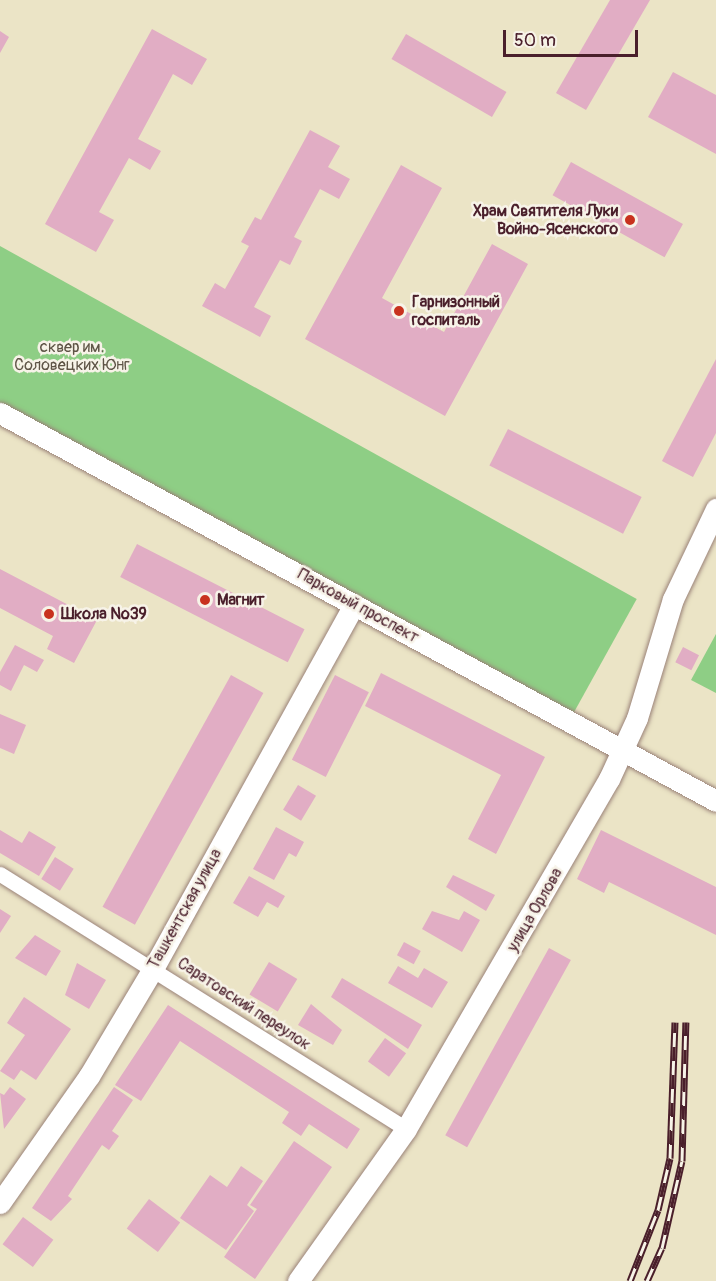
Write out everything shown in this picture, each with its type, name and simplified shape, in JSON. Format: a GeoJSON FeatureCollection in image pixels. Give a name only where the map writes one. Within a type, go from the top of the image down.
{"type":"FeatureCollection","features":[{"type":"Feature","properties":{"kind":"main road","name":"Парковый проспект"},"geometry":{"type":"LineString","coordinates":[[0,413],[716,801]]}},
{"type":"Feature","properties":{"kind":"main road","name":"улица Орлова"},"geometry":{"type":"LineString","coordinates":[[298,1281],[406,1129],[623,752],[673,599],[716,509]]}},
{"type":"Feature","properties":{"kind":"main road","name":"Ташкентская улица"},"geometry":{"type":"LineString","coordinates":[[0,1203],[89,1076],[154,967],[354,603]]}},
{"type":"Feature","properties":{"kind":"street","name":"Саратовский переулок"},"geometry":{"type":"LineString","coordinates":[[0,874],[154,967],[406,1129]]}},
{"type":"Feature","properties":{"kind":"green space","name":"сквер им. Соловецких Юнг"},"geometry":{"type":"Polygon","coordinates":[[[0,246],[637,599],[568,723],[0,408],[0,246]]]}},
{"type":"Feature","properties":{"kind":"green space"},"geometry":{"type":"Polygon","coordinates":[[[716,634],[716,693],[691,680],[716,634]]]}},
{"type":"Feature","properties":{"kind":"building"},"geometry":{"type":"Polygon","coordinates":[[[610,0],[650,0],[586,110],[556,93],[610,0]]]}},
{"type":"Feature","properties":{"kind":"building"},"geometry":{"type":"Polygon","coordinates":[[[152,29],[207,59],[192,85],[173,74],[138,139],[161,151],[150,170],[129,158],[99,212],[114,220],[96,252],[45,224],[152,29]]]}},
{"type":"Feature","properties":{"kind":"building"},"geometry":{"type":"Polygon","coordinates":[[[0,31],[9,37],[0,53],[0,31]]]}},
{"type":"Feature","properties":{"kind":"building"},"geometry":{"type":"Polygon","coordinates":[[[406,34],[506,92],[492,117],[392,59],[406,34]]]}},
{"type":"Feature","properties":{"kind":"building"},"geometry":{"type":"Polygon","coordinates":[[[673,72],[716,95],[716,154],[648,117],[673,72]]]}},
{"type":"Feature","properties":{"kind":"building"},"geometry":{"type":"Polygon","coordinates":[[[310,130],[340,146],[328,167],[350,179],[339,199],[320,189],[294,237],[302,241],[290,265],[280,260],[254,307],[271,316],[260,337],[202,306],[215,283],[225,289],[249,246],[241,242],[255,217],[261,220],[310,130]]]}},
{"type":"Feature","properties":{"kind":"building"},"geometry":{"type":"Polygon","coordinates":[[[571,162],[683,224],[665,257],[553,195],[571,162]]]}},
{"type":"Feature","properties":{"kind":"building"},"geometry":{"type":"Polygon","coordinates":[[[401,165],[442,188],[382,298],[444,332],[492,244],[528,264],[445,416],[305,339],[401,165]]]}},
{"type":"Feature","properties":{"kind":"building"},"geometry":{"type":"Polygon","coordinates":[[[716,359],[716,433],[693,477],[662,461],[716,359]]]}},
{"type":"Feature","properties":{"kind":"building"},"geometry":{"type":"Polygon","coordinates":[[[508,429],[642,497],[623,534],[489,466],[508,429]]]}},
{"type":"Feature","properties":{"kind":"building"},"geometry":{"type":"Polygon","coordinates":[[[137,544],[305,629],[288,662],[120,577],[137,544]]]}},
{"type":"Feature","properties":{"kind":"building","name":"Школа №39"},"geometry":{"type":"Polygon","coordinates":[[[0,569],[97,620],[74,663],[47,649],[53,636],[0,608],[0,569]]]}},
{"type":"Feature","properties":{"kind":"building"},"geometry":{"type":"Polygon","coordinates":[[[15,645],[44,660],[37,672],[24,665],[11,691],[0,685],[0,672],[15,645]]]}},
{"type":"Feature","properties":{"kind":"building"},"geometry":{"type":"Polygon","coordinates":[[[683,647],[699,655],[691,670],[675,662],[683,647]]]}},
{"type":"Feature","properties":{"kind":"building"},"geometry":{"type":"Polygon","coordinates":[[[381,673],[545,757],[496,854],[468,839],[501,775],[365,706],[381,673]]]}},
{"type":"Feature","properties":{"kind":"building"},"geometry":{"type":"Polygon","coordinates":[[[231,675],[263,693],[135,925],[103,907],[231,675]]]}},
{"type":"Feature","properties":{"kind":"building"},"geometry":{"type":"Polygon","coordinates":[[[335,675],[369,692],[326,777],[292,760],[335,675]]]}},
{"type":"Feature","properties":{"kind":"building"},"geometry":{"type":"Polygon","coordinates":[[[0,714],[26,725],[14,754],[0,748],[0,714]]]}},
{"type":"Feature","properties":{"kind":"building"},"geometry":{"type":"Polygon","coordinates":[[[298,785],[316,796],[301,821],[283,810],[298,785]]]}},
{"type":"Feature","properties":{"kind":"building"},"geometry":{"type":"Polygon","coordinates":[[[276,827],[304,842],[296,857],[289,853],[274,880],[253,869],[276,827]]]}},
{"type":"Feature","properties":{"kind":"building"},"geometry":{"type":"Polygon","coordinates":[[[0,830],[22,843],[29,831],[56,847],[39,876],[0,853],[0,830]]]}},
{"type":"Feature","properties":{"kind":"building"},"geometry":{"type":"Polygon","coordinates":[[[601,830],[716,887],[716,935],[609,882],[604,893],[577,879],[601,830]]]}},
{"type":"Feature","properties":{"kind":"building"},"geometry":{"type":"Polygon","coordinates":[[[55,857],[74,869],[60,891],[41,879],[55,857]]]}},
{"type":"Feature","properties":{"kind":"building"},"geometry":{"type":"Polygon","coordinates":[[[453,875],[495,895],[486,911],[446,887],[453,875]]]}},
{"type":"Feature","properties":{"kind":"building"},"geometry":{"type":"Polygon","coordinates":[[[249,876],[285,896],[278,908],[267,902],[258,917],[233,903],[249,876]]]}},
{"type":"Feature","properties":{"kind":"building"},"geometry":{"type":"Polygon","coordinates":[[[0,909],[11,916],[0,933],[0,909]]]}},
{"type":"Feature","properties":{"kind":"building"},"geometry":{"type":"Polygon","coordinates":[[[432,911],[459,920],[464,911],[480,920],[462,952],[422,929],[432,911]]]}},
{"type":"Feature","properties":{"kind":"building"},"geometry":{"type":"Polygon","coordinates":[[[35,935],[61,951],[46,976],[15,958],[35,935]]]}},
{"type":"Feature","properties":{"kind":"building"},"geometry":{"type":"Polygon","coordinates":[[[404,942],[421,951],[414,964],[397,955],[404,942]]]}},
{"type":"Feature","properties":{"kind":"building"},"geometry":{"type":"Polygon","coordinates":[[[549,948],[571,960],[467,1147],[445,1135],[549,948]]]}},
{"type":"Feature","properties":{"kind":"building"},"geometry":{"type":"Polygon","coordinates":[[[269,962],[297,979],[278,1012],[249,995],[269,962]]]}},
{"type":"Feature","properties":{"kind":"building"},"geometry":{"type":"Polygon","coordinates":[[[77,963],[106,980],[89,1009],[65,995],[77,963]]]}},
{"type":"Feature","properties":{"kind":"building"},"geometry":{"type":"Polygon","coordinates":[[[398,966],[418,978],[424,968],[448,982],[432,1008],[388,983],[398,966]]]}},
{"type":"Feature","properties":{"kind":"building"},"geometry":{"type":"Polygon","coordinates":[[[342,978],[422,1025],[408,1049],[331,997],[342,978]]]}},
{"type":"Feature","properties":{"kind":"building"},"geometry":{"type":"Polygon","coordinates":[[[24,997],[71,1029],[36,1080],[21,1070],[14,1080],[0,1071],[25,1035],[7,1023],[24,997]]]}},
{"type":"Feature","properties":{"kind":"building"},"geometry":{"type":"Polygon","coordinates":[[[311,1004],[342,1030],[333,1045],[298,1025],[311,1004]]]}},
{"type":"Feature","properties":{"kind":"building"},"geometry":{"type":"Polygon","coordinates":[[[168,1005],[360,1129],[347,1149],[309,1124],[301,1136],[282,1123],[289,1112],[180,1041],[141,1101],[115,1085],[168,1005]]]}},
{"type":"Feature","properties":{"kind":"building"},"geometry":{"type":"Polygon","coordinates":[[[385,1038],[406,1053],[389,1077],[368,1061],[385,1038]]]}},
{"type":"Feature","properties":{"kind":"building"},"geometry":{"type":"Polygon","coordinates":[[[10,1087],[26,1099],[4,1129],[0,1093],[4,1095],[10,1087]]]}},
{"type":"Feature","properties":{"kind":"building"},"geometry":{"type":"Polygon","coordinates":[[[114,1087],[133,1100],[112,1131],[119,1136],[109,1150],[102,1145],[68,1196],[72,1199],[51,1221],[32,1208],[114,1087]]]}},
{"type":"Feature","properties":{"kind":"building"},"geometry":{"type":"Polygon","coordinates":[[[294,1141],[332,1167],[255,1279],[224,1257],[257,1209],[250,1205],[294,1141]]]}},
{"type":"Feature","properties":{"kind":"building"},"geometry":{"type":"Polygon","coordinates":[[[241,1166],[263,1181],[247,1205],[254,1211],[226,1250],[180,1218],[210,1175],[227,1187],[241,1166]]]}},
{"type":"Feature","properties":{"kind":"building"},"geometry":{"type":"Polygon","coordinates":[[[149,1199],[180,1222],[158,1252],[127,1229],[149,1199]]]}},
{"type":"Feature","properties":{"kind":"building"},"geometry":{"type":"Polygon","coordinates":[[[23,1217],[53,1240],[33,1267],[3,1244],[23,1217]]]}},
{"type":"Feature","properties":{"kind":"railway"},"geometry":{"type":"LineString","coordinates":[[630,1281],[658,1210],[670,1158],[675,1022]]}},
{"type":"Feature","properties":{"kind":"railway"},"geometry":{"type":"LineString","coordinates":[[647,1281],[662,1248],[682,1161],[686,1022]]}},
{"type":"Feature","properties":{"kind":"place","name":"Храм Святителя Луки Войно-Ясенского"},"geometry":{"type":"Point","coordinates":[630,220]}},
{"type":"Feature","properties":{"kind":"place","name":"Гарнизонный госпиталь"},"geometry":{"type":"Point","coordinates":[399,311]}},
{"type":"Feature","properties":{"kind":"place","name":"Магнит"},"geometry":{"type":"Point","coordinates":[205,600]}},
{"type":"Feature","properties":{"kind":"place","name":"Школа №39"},"geometry":{"type":"Point","coordinates":[49,614]}}]}
